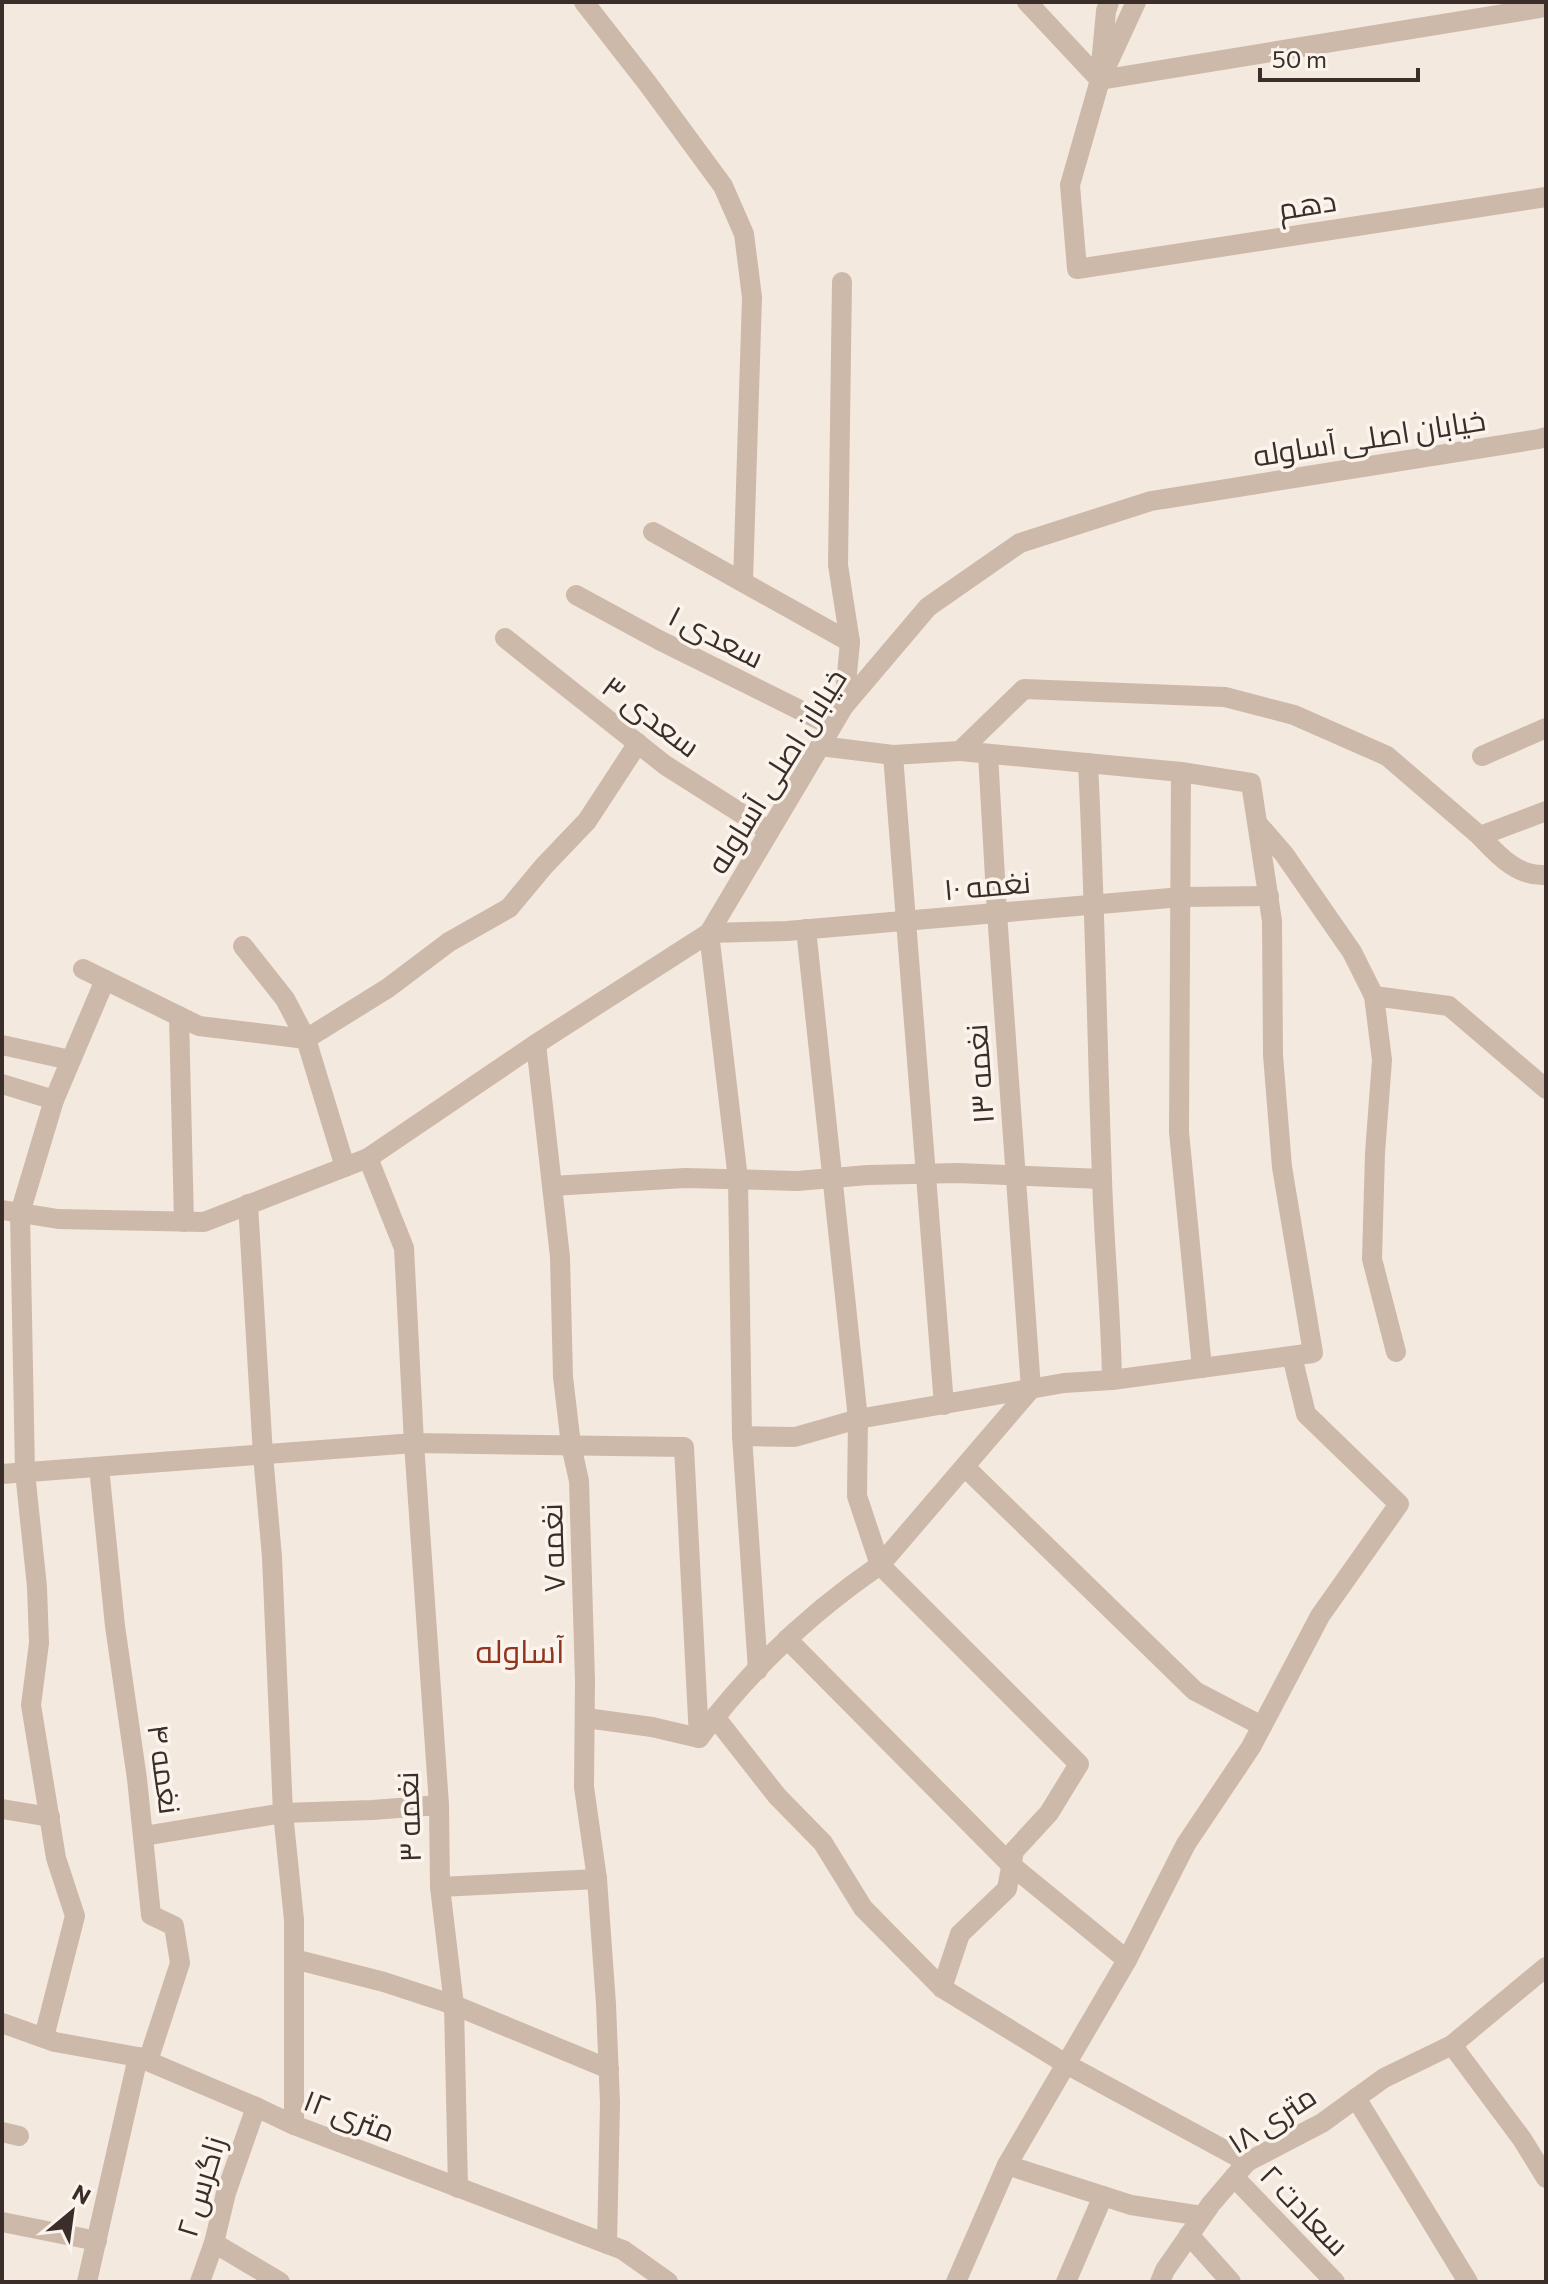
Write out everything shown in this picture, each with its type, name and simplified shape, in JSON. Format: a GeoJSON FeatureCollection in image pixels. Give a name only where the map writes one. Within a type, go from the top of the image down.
{"type":"FeatureCollection","features":[{"type":"Feature","properties":{"kind":"street"},"geometry":{"type":"LineString","coordinates":[[584,2],[723,186],[744,234],[752,297],[743,582]]}},
{"type":"Feature","properties":{"kind":"street"},"geometry":{"type":"LineString","coordinates":[[1027,2],[1100,80]]}},
{"type":"Feature","properties":{"kind":"street"},"geometry":{"type":"LineString","coordinates":[[1100,80],[1109,2]]}},
{"type":"Feature","properties":{"kind":"street"},"geometry":{"type":"LineString","coordinates":[[1100,80],[1136,2]]}},
{"type":"Feature","properties":{"kind":"street"},"geometry":{"type":"LineString","coordinates":[[1100,80],[1546,7]]}},
{"type":"Feature","properties":{"kind":"street","name":"دهم"},"geometry":{"type":"LineString","coordinates":[[1100,80],[1070,185],[1077,269],[1546,197]]}},
{"type":"Feature","properties":{"kind":"street"},"geometry":{"type":"LineString","coordinates":[[842,282],[838,565],[850,642],[844,706]]}},
{"type":"Feature","properties":{"kind":"street","name":"خیابان اصلی آساوله"},"geometry":{"type":"LineString","coordinates":[[11,1211],[58,1219],[204,1222],[368,1158],[536,1044],[709,933],[844,706],[928,607],[1020,543],[1151,501],[1546,437]]}},
{"type":"Feature","properties":{"kind":"street"},"geometry":{"type":"LineString","coordinates":[[653,532],[850,642]]}},
{"type":"Feature","properties":{"kind":"street","name":"سعدی ۱"},"geometry":{"type":"LineString","coordinates":[[576,595],[832,726]]}},
{"type":"Feature","properties":{"kind":"street","name":"سعدی ۳"},"geometry":{"type":"LineString","coordinates":[[505,638],[665,765],[769,831]]}},
{"type":"Feature","properties":{"kind":"street"},"geometry":{"type":"LineString","coordinates":[[960,751],[1024,689],[1225,697],[1294,715],[1387,756],[1480,836],[1506,863],[1534,876],[1546,875]]}},
{"type":"Feature","properties":{"kind":"street"},"geometry":{"type":"LineString","coordinates":[[1482,756],[1546,728]]}},
{"type":"Feature","properties":{"kind":"street"},"geometry":{"type":"LineString","coordinates":[[83,969],[199,1026],[306,1039],[388,988],[449,942],[509,908],[587,821],[638,743]]}},
{"type":"Feature","properties":{"kind":"street"},"geometry":{"type":"LineString","coordinates":[[742,1436],[795,1437],[858,1419],[1064,1383],[1112,1380],[1313,1353],[1282,1167],[1273,1055],[1272,921],[1251,783],[1181,772],[960,751],[893,755],[820,746]]}},
{"type":"Feature","properties":{"kind":"street","name":"نغمه ۱۳"},"geometry":{"type":"LineString","coordinates":[[988,754],[1031,1389]]}},
{"type":"Feature","properties":{"kind":"street"},"geometry":{"type":"LineString","coordinates":[[893,755],[944,1405]]}},
{"type":"Feature","properties":{"kind":"street"},"geometry":{"type":"LineString","coordinates":[[1088,763],[1112,1380]]}},
{"type":"Feature","properties":{"kind":"street"},"geometry":{"type":"LineString","coordinates":[[1181,772],[1179,1132],[1202,1368]]}},
{"type":"Feature","properties":{"kind":"street"},"geometry":{"type":"LineString","coordinates":[[1480,836],[1546,811]]}},
{"type":"Feature","properties":{"kind":"street"},"geometry":{"type":"LineString","coordinates":[[1258,824],[1284,854],[1352,952],[1374,996],[1382,1060],[1372,1259],[1396,1352]]}},
{"type":"Feature","properties":{"kind":"street","name":"نغمه ۱۰"},"geometry":{"type":"LineString","coordinates":[[709,933],[806,929],[1182,897],[1269,896]]}},
{"type":"Feature","properties":{"kind":"street"},"geometry":{"type":"LineString","coordinates":[[806,929],[858,1419],[857,1496],[880,1565],[1079,1764],[1049,1813],[1014,1851],[1007,1889],[960,1934],[942,1988]]}},
{"type":"Feature","properties":{"kind":"street"},"geometry":{"type":"LineString","coordinates":[[709,933],[738,1179],[742,1436],[758,1670]]}},
{"type":"Feature","properties":{"kind":"street"},"geometry":{"type":"LineString","coordinates":[[243,946],[285,999],[306,1039],[345,1167]]}},
{"type":"Feature","properties":{"kind":"street"},"geometry":{"type":"LineString","coordinates":[[44,2037],[75,1916],[56,1858],[31,1705],[39,1643],[37,1587],[25,1472],[11,1211],[105,980]]}},
{"type":"Feature","properties":{"kind":"street"},"geometry":{"type":"LineString","coordinates":[[1374,996],[1449,1006],[1546,1089]]}},
{"type":"Feature","properties":{"kind":"street"},"geometry":{"type":"LineString","coordinates":[[179,1016],[184,1222]]}},
{"type":"Feature","properties":{"kind":"street","name":"نغمه ۷"},"geometry":{"type":"LineString","coordinates":[[536,1044],[560,1257],[563,1377],[571,1445],[579,1481],[586,1718],[584,1787],[597,1879],[609,2069],[607,2244]]}},
{"type":"Feature","properties":{"kind":"street"},"geometry":{"type":"LineString","coordinates":[[2,1045],[70,1060]]}},
{"type":"Feature","properties":{"kind":"street"},"geometry":{"type":"LineString","coordinates":[[2,1084],[54,1100]]}},
{"type":"Feature","properties":{"kind":"street"},"geometry":{"type":"LineString","coordinates":[[368,1158],[404,1248],[414,1443]]}},
{"type":"Feature","properties":{"kind":"street"},"geometry":{"type":"LineString","coordinates":[[552,1186],[685,1178],[797,1181],[927,1174],[1102,1179]]}},
{"type":"Feature","properties":{"kind":"street"},"geometry":{"type":"LineString","coordinates":[[248,1204],[272,1557],[283,1813],[294,1920],[294,2125]]}},
{"type":"Feature","properties":{"kind":"street"},"geometry":{"type":"LineString","coordinates":[[956,2282],[1007,2165],[1127,1960],[1186,1844],[1251,1747],[1320,1616],[1399,1504],[1306,1414],[1292,1356]]}},
{"type":"Feature","properties":{"kind":"street"},"geometry":{"type":"LineString","coordinates":[[699,1738],[787,1639],[845,1589],[880,1565],[1031,1389]]}},
{"type":"Feature","properties":{"kind":"street"},"geometry":{"type":"LineString","coordinates":[[2,1474],[414,1443],[684,1447],[699,1738]]}},
{"type":"Feature","properties":{"kind":"street","name":"نغمه ۳"},"geometry":{"type":"LineString","coordinates":[[414,1443],[439,1805],[440,1887],[454,2005],[458,2188]]}},
{"type":"Feature","properties":{"kind":"street","name":"نغمه ۴"},"geometry":{"type":"LineString","coordinates":[[99,1467],[115,1626],[144,1836],[151,1915],[174,1926],[180,1963],[143,2059]]}},
{"type":"Feature","properties":{"kind":"street"},"geometry":{"type":"LineString","coordinates":[[965,1467],[1195,1691],[1262,1726]]}},
{"type":"Feature","properties":{"kind":"street"},"geometry":{"type":"LineString","coordinates":[[787,1639],[1011,1865],[1127,1960]]}},
{"type":"Feature","properties":{"kind":"street","name":"سعادت ۲"},"geometry":{"type":"LineString","coordinates":[[715,1717],[777,1796],[823,1843],[863,1908],[942,1988],[1240,2170],[1335,2282]]}},
{"type":"Feature","properties":{"kind":"street"},"geometry":{"type":"LineString","coordinates":[[586,1718],[652,1727],[699,1738]]}},
{"type":"Feature","properties":{"kind":"street"},"geometry":{"type":"LineString","coordinates":[[144,1836],[283,1813],[439,1805]]}},
{"type":"Feature","properties":{"kind":"street"},"geometry":{"type":"LineString","coordinates":[[2,1809],[50,1817]]}},
{"type":"Feature","properties":{"kind":"street"},"geometry":{"type":"LineString","coordinates":[[440,1887],[597,1879]]}},
{"type":"Feature","properties":{"kind":"street"},"geometry":{"type":"LineString","coordinates":[[294,1959],[384,1982],[454,2005],[609,2069]]}},
{"type":"Feature","properties":{"kind":"street","name":"۱۸ متری"},"geometry":{"type":"LineString","coordinates":[[1160,2282],[1202,2216],[1240,2170],[1322,2123],[1384,2078],[1452,2045],[1546,1967]]}},
{"type":"Feature","properties":{"kind":"street","name":"۱۲ متری"},"geometry":{"type":"LineString","coordinates":[[2,2023],[55,2042],[143,2059],[294,2125],[623,2250],[668,2282]]}},
{"type":"Feature","properties":{"kind":"street"},"geometry":{"type":"LineString","coordinates":[[1452,2045],[1522,2139],[1546,2178]]}},
{"type":"Feature","properties":{"kind":"street"},"geometry":{"type":"LineString","coordinates":[[87,2282],[143,2059]]}},
{"type":"Feature","properties":{"kind":"street"},"geometry":{"type":"LineString","coordinates":[[1356,2098],[1468,2282]]}},
{"type":"Feature","properties":{"kind":"street","name":"زاگرس ۲"},"geometry":{"type":"LineString","coordinates":[[200,2282],[256,2107]]}},
{"type":"Feature","properties":{"kind":"street"},"geometry":{"type":"LineString","coordinates":[[1007,2165],[1131,2205],[1202,2216]]}},
{"type":"Feature","properties":{"kind":"street"},"geometry":{"type":"LineString","coordinates":[[1066,2282],[1103,2196]]}},
{"type":"Feature","properties":{"kind":"street"},"geometry":{"type":"LineString","coordinates":[[2,2222],[97,2241]]}},
{"type":"Feature","properties":{"kind":"street"},"geometry":{"type":"LineString","coordinates":[[1189,2235],[1231,2282]]}},
{"type":"Feature","properties":{"kind":"street"},"geometry":{"type":"LineString","coordinates":[[214,2243],[280,2282]]}},
{"type":"Feature","properties":{"kind":"district","name":"آساوله"},"geometry":{"type":"Point","coordinates":[520,1650]}}]}
